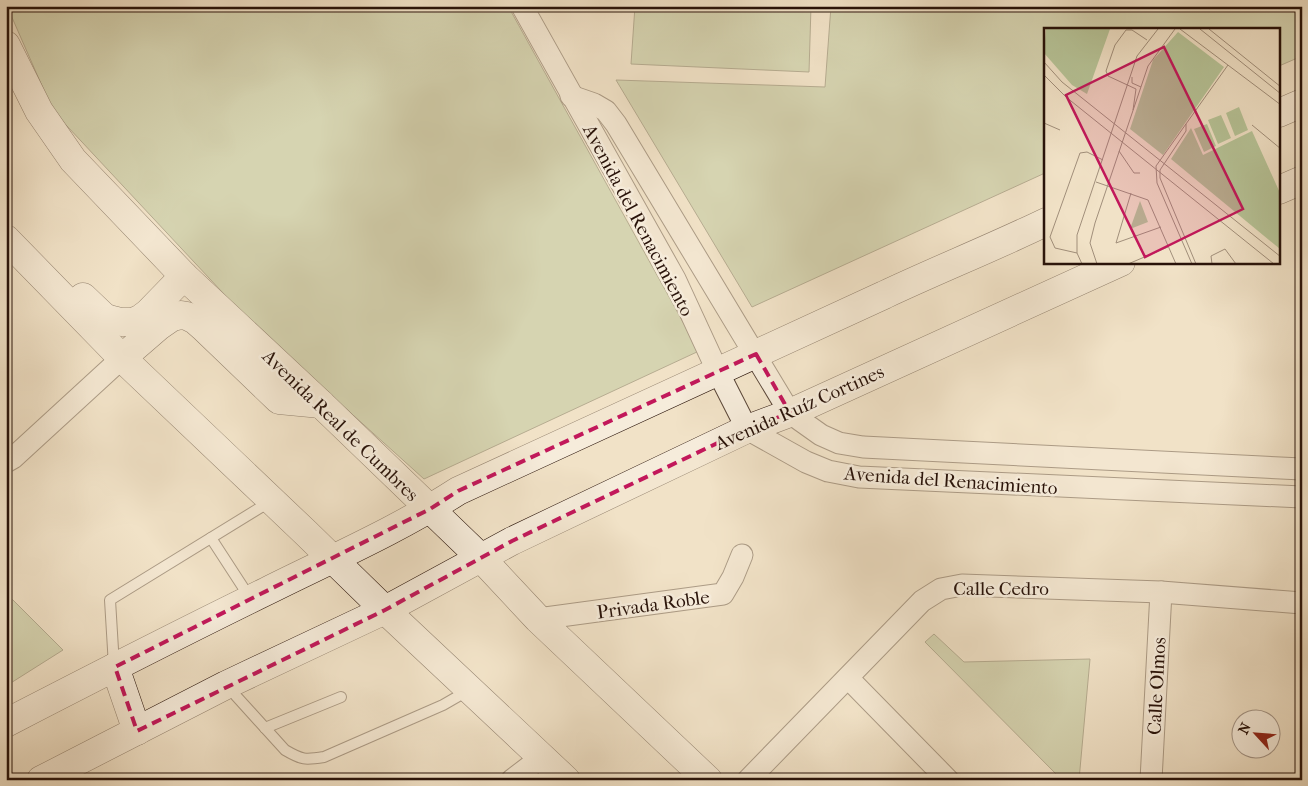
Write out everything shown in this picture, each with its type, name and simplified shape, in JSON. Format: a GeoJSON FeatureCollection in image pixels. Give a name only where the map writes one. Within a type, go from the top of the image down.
{"type":"FeatureCollection","features":[{"type":"Feature","properties":{"kind":"street","name":"Avenida del Renacimiento"},"geometry":{"type":"LineString","coordinates":[[522,6],[675,279],[717,370],[747,429],[806,462],[828,471],[859,477],[1302,498]]}},
{"type":"Feature","properties":{"kind":"street","name":"Avenida Real de Cumbres"},"geometry":{"type":"LineString","coordinates":[[6,45],[39,111],[73,160],[184,276],[321,404],[481,558],[538,619],[708,780]]}},
{"type":"Feature","properties":{"kind":"street","name":"Avenida del Renacimiento"},"geometry":{"type":"LineString","coordinates":[[571,96],[594,104],[606,112],[616,124],[790,413],[821,435],[839,443],[863,448],[1302,469]]}},
{"type":"Feature","properties":{"kind":"street"},"geometry":{"type":"LineString","coordinates":[[1280,113],[1302,103]]}},
{"type":"Feature","properties":{"kind":"street"},"geometry":{"type":"LineString","coordinates":[[1280,190],[1302,180]]}},
{"type":"Feature","properties":{"kind":"street"},"geometry":{"type":"LineString","coordinates":[[6,723],[251,598],[331,560],[430,509],[458,491],[717,370],[1044,223]]}},
{"type":"Feature","properties":{"kind":"street"},"geometry":{"type":"LineString","coordinates":[[13,246],[43,261],[104,317],[121,322],[132,322],[140,319],[184,276]]}},
{"type":"Feature","properties":{"kind":"street"},"geometry":{"type":"LineString","coordinates":[[13,246],[122,358],[331,560],[566,780]]}},
{"type":"Feature","properties":{"kind":"street","name":"Avenida Ruíz Cortines"},"geometry":{"type":"LineString","coordinates":[[41,780],[226,685],[385,610],[512,541],[747,429],[790,413],[1117,264]]}},
{"type":"Feature","properties":{"kind":"street"},"geometry":{"type":"LineString","coordinates":[[6,462],[13,458],[159,326],[172,317],[181,315],[195,320],[279,400],[321,404]]}},
{"type":"Feature","properties":{"kind":"street","name":"Privada Roble"},"geometry":{"type":"LineString","coordinates":[[538,619],[723,594],[733,577],[742,554]]}},
{"type":"Feature","properties":{"kind":"street","name":"Calle Cedro"},"geometry":{"type":"LineString","coordinates":[[748,780],[922,601],[941,589],[962,585],[1161,592],[1302,603]]}},
{"type":"Feature","properties":{"kind":"street","name":"Calle Olmos"},"geometry":{"type":"LineString","coordinates":[[1151,780],[1161,592]]}},
{"type":"Feature","properties":{"kind":"street"},"geometry":{"type":"LineString","coordinates":[[114,667],[138,731]]}},
{"type":"Feature","properties":{"kind":"street"},"geometry":{"type":"LineString","coordinates":[[848,678],[948,780]]}},
{"type":"Feature","properties":{"kind":"street"},"geometry":{"type":"LineString","coordinates":[[512,780],[542,757]]}},
{"type":"Feature","properties":{"kind":"lane"},"geometry":{"type":"LineString","coordinates":[[114,667],[110,600],[271,500]]}},
{"type":"Feature","properties":{"kind":"lane"},"geometry":{"type":"LineString","coordinates":[[211,538],[251,598]]}},
{"type":"Feature","properties":{"kind":"lane"},"geometry":{"type":"LineString","coordinates":[[226,685],[285,750],[295,756],[308,760],[324,757],[443,705],[470,689]]}},
{"type":"Feature","properties":{"kind":"lane"},"geometry":{"type":"LineString","coordinates":[[265,728],[341,697]]}},
{"type":"Feature","properties":{"kind":"highlighted area"},"geometry":{"type":"Polygon","coordinates":[[[756,354],[790,413],[747,429],[512,541],[385,610],[137,731],[115,667],[430,509],[458,491],[756,354]]]}},
{"type":"Feature","properties":{"kind":"green space"},"geometry":{"type":"Polygon","coordinates":[[[7,6],[508,6],[699,351],[424,479],[252,324],[53,111],[7,6]]]}},
{"type":"Feature","properties":{"kind":"green space"},"geometry":{"type":"Polygon","coordinates":[[[635,6],[811,6],[809,72],[631,64],[635,6]]]}},
{"type":"Feature","properties":{"kind":"green space"},"geometry":{"type":"Polygon","coordinates":[[[831,6],[1302,6],[1302,56],[1280,66],[1280,28],[1044,28],[1044,173],[752,307],[616,80],[825,87],[831,6]]]}},
{"type":"Feature","properties":{"kind":"green space"},"geometry":{"type":"Polygon","coordinates":[[[6,593],[63,650],[6,686],[6,593]]]}},
{"type":"Feature","properties":{"kind":"green space"},"geometry":{"type":"Polygon","coordinates":[[[934,634],[964,662],[1090,659],[1079,780],[1062,780],[925,642],[934,634]]]}}]}
